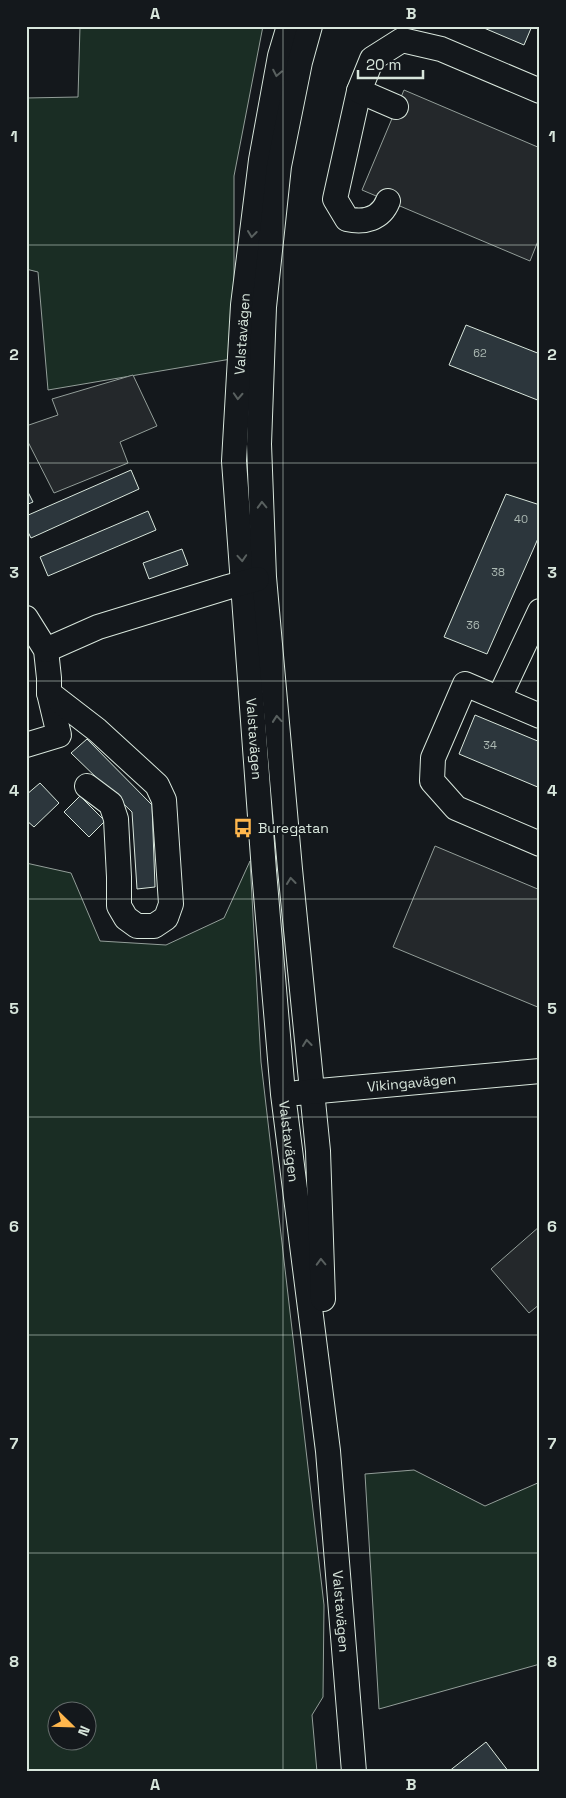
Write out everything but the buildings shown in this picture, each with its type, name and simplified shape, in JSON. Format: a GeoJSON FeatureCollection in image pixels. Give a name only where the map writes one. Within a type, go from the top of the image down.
{"type":"FeatureCollection","features":[{"type":"Feature","properties":{"kind":"street","name":"Valstavägen"},"geometry":{"type":"LineString","coordinates":[[289,26],[280,56],[261,160],[243,305],[234,461],[254,580],[291,879],[318,1151],[328,1451]]}},
{"type":"Feature","properties":{"kind":"street","name":"Valstavägen"},"geometry":{"type":"LineString","coordinates":[[310,26],[300,62],[279,166],[264,307],[254,580],[283,1094],[328,1451],[354,1772]]}},
{"type":"Feature","properties":{"kind":"street"},"geometry":{"type":"LineString","coordinates":[[388,201],[385,210],[375,217],[358,222],[347,219],[335,199],[359,91],[372,59],[403,33],[540,91]]}},
{"type":"Feature","properties":{"kind":"street"},"geometry":{"type":"LineString","coordinates":[[359,91],[396,107]]}},
{"type":"Feature","properties":{"kind":"street"},"geometry":{"type":"LineString","coordinates":[[46,650],[98,627],[254,580]]}},
{"type":"Feature","properties":{"kind":"street"},"geometry":{"type":"LineString","coordinates":[[499,698],[540,611]]}},
{"type":"Feature","properties":{"kind":"street"},"geometry":{"type":"LineString","coordinates":[[26,618],[46,650],[49,693],[59,736],[26,745]]}},
{"type":"Feature","properties":{"kind":"street"},"geometry":{"type":"LineString","coordinates":[[540,716],[465,684],[433,758],[432,781],[456,808],[540,844]]}},
{"type":"Feature","properties":{"kind":"street"},"geometry":{"type":"LineString","coordinates":[[49,693],[97,730],[157,785],[164,800],[171,904],[166,918],[154,926],[137,926],[126,918],[119,906],[120,877],[116,819],[111,804],[88,786]]}},
{"type":"Feature","properties":{"kind":"street","name":"Vikingavägen"},"geometry":{"type":"LineString","coordinates":[[283,1094],[540,1071]]}},
{"type":"Feature","properties":{"kind":"green space"},"geometry":{"type":"Polygon","coordinates":[[[80,26],[263,26],[234,176],[234,294],[231,359],[48,390],[38,272],[26,269],[26,98],[78,97],[80,26]]]}},
{"type":"Feature","properties":{"kind":"green space"},"geometry":{"type":"Polygon","coordinates":[[[250,861],[261,1062],[324,1605],[323,1697],[312,1715],[317,1772],[26,1772],[26,863],[71,873],[100,941],[166,945],[224,918],[250,861]]]}},
{"type":"Feature","properties":{"kind":"green space"},"geometry":{"type":"Polygon","coordinates":[[[414,1470],[485,1506],[540,1482],[540,1664],[379,1709],[365,1474],[414,1470]]]}},
{"type":"Feature","properties":{"kind":"shaded area"},"geometry":{"type":"Polygon","coordinates":[[[404,90],[540,148],[540,236],[530,261],[362,190],[404,90]]]}},
{"type":"Feature","properties":{"kind":"shaded area"},"geometry":{"type":"Polygon","coordinates":[[[133,375],[157,426],[120,442],[128,463],[54,493],[26,438],[26,426],[58,415],[52,399],[133,375]]]}},
{"type":"Feature","properties":{"kind":"shaded area"},"geometry":{"type":"Polygon","coordinates":[[[435,846],[540,890],[540,1008],[393,947],[435,846]]]}},
{"type":"Feature","properties":{"kind":"shaded area"},"geometry":{"type":"Polygon","coordinates":[[[540,1226],[540,1304],[529,1313],[491,1269],[540,1226]]]}},
{"type":"Feature","properties":{"kind":"place","name":"Buregatan"},"geometry":{"type":"Point","coordinates":[243,828]}}]}
